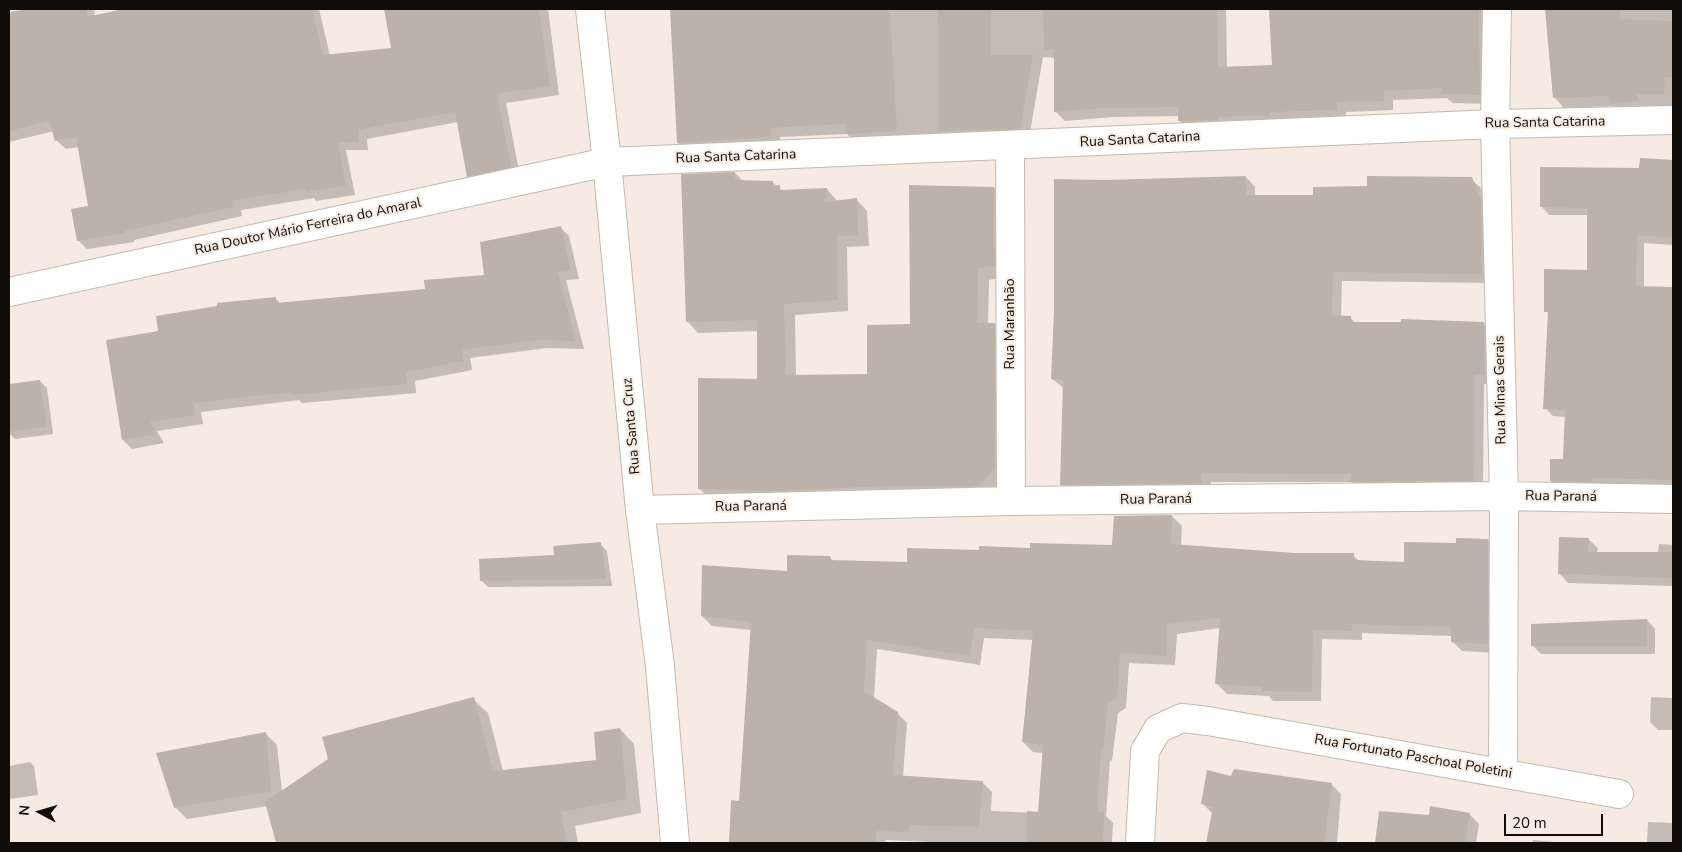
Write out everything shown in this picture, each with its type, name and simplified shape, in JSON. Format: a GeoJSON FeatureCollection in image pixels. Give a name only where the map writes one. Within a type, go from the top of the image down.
{"type":"FeatureCollection","features":[{"type":"Feature","properties":{"kind":"street","name":"Rua Santa Cruz"},"geometry":{"type":"LineString","coordinates":[[590,9],[607,162],[640,510],[660,666],[675,843]]}},
{"type":"Feature","properties":{"kind":"street","name":"Rua Minas Gerais"},"geometry":{"type":"LineString","coordinates":[[1497,9],[1495,124],[1504,496],[1502,772]]}},
{"type":"Feature","properties":{"kind":"street","name":"Rua Santa Catarina"},"geometry":{"type":"LineString","coordinates":[[607,162],[1495,124],[1673,120]]}},
{"type":"Feature","properties":{"kind":"street","name":"Rua Maranhão"},"geometry":{"type":"LineString","coordinates":[[1010,146],[1011,501]]}},
{"type":"Feature","properties":{"kind":"street","name":"Rua Doutor Mário Ferreira do Amaral"},"geometry":{"type":"LineString","coordinates":[[9,292],[607,162]]}},
{"type":"Feature","properties":{"kind":"street","name":"Rua Paraná"},"geometry":{"type":"LineString","coordinates":[[640,510],[1011,501],[1504,496],[1673,499]]}},
{"type":"Feature","properties":{"kind":"street","name":"Rua Fortunato Paschoal Poletini"},"geometry":{"type":"LineString","coordinates":[[1140,843],[1145,751],[1158,729],[1182,718],[1502,772],[1619,794]]}},
{"type":"Feature","properties":{"kind":"building"},"geometry":{"type":"Polygon","coordinates":[[[30,9],[86,9],[87,17],[123,9],[312,9],[323,55],[391,48],[384,9],[539,9],[550,86],[497,94],[511,167],[467,177],[455,112],[358,130],[359,142],[338,142],[346,186],[306,192],[305,189],[232,201],[233,207],[125,231],[126,233],[77,241],[71,209],[88,206],[76,137],[55,141],[49,121],[9,131],[9,12],[30,9]]]}},
{"type":"Feature","properties":{"kind":"building"},"geometry":{"type":"Polygon","coordinates":[[[670,9],[888,9],[888,13],[890,13],[897,131],[845,134],[845,124],[771,128],[771,137],[677,143],[670,9]]]}},
{"type":"Feature","properties":{"kind":"building"},"geometry":{"type":"Polygon","coordinates":[[[1043,9],[1217,9],[1218,67],[1272,65],[1269,9],[1479,9],[1480,95],[1442,94],[1442,88],[1384,91],[1384,101],[1337,102],[1337,110],[1270,112],[1270,115],[1218,117],[1218,120],[1178,121],[1178,107],[1103,108],[1054,112],[1054,50],[1044,49],[1043,9]]]}},
{"type":"Feature","properties":{"kind":"building"},"geometry":{"type":"Polygon","coordinates":[[[1545,9],[1620,9],[1620,19],[1673,21],[1673,77],[1665,77],[1664,94],[1637,94],[1638,101],[1609,104],[1608,96],[1553,98],[1545,9]]]}},
{"type":"Feature","properties":{"kind":"building"},"geometry":{"type":"Polygon","coordinates":[[[938,10],[991,10],[991,55],[1033,55],[1020,129],[939,131],[938,10]]]}},
{"type":"Feature","properties":{"kind":"building"},"geometry":{"type":"Polygon","coordinates":[[[1640,158],[1673,160],[1673,238],[1637,235],[1636,286],[1673,287],[1673,480],[1592,478],[1592,482],[1550,481],[1550,459],[1563,459],[1565,410],[1543,409],[1548,312],[1544,312],[1544,269],[1587,270],[1587,208],[1540,207],[1540,167],[1639,168],[1640,158]]]}},
{"type":"Feature","properties":{"kind":"building"},"geometry":{"type":"Polygon","coordinates":[[[735,172],[735,180],[773,181],[773,186],[780,185],[780,190],[827,188],[825,202],[857,198],[858,235],[837,236],[838,300],[784,304],[786,375],[867,374],[867,325],[910,324],[909,185],[994,187],[995,266],[978,269],[977,323],[995,323],[995,468],[978,486],[862,487],[768,491],[698,489],[698,378],[757,379],[757,320],[686,322],[681,174],[735,172]]]}},
{"type":"Feature","properties":{"kind":"building"},"geometry":{"type":"Polygon","coordinates":[[[1246,176],[1246,195],[1313,195],[1313,187],[1367,186],[1367,176],[1472,177],[1481,200],[1482,274],[1333,272],[1332,315],[1351,316],[1351,322],[1401,322],[1401,319],[1484,322],[1485,375],[1475,375],[1474,481],[1350,482],[1351,474],[1202,473],[1202,483],[1060,485],[1063,380],[1051,379],[1054,312],[1054,179],[1105,180],[1246,176]]]}},
{"type":"Feature","properties":{"kind":"building"},"geometry":{"type":"Polygon","coordinates":[[[561,226],[571,271],[558,272],[576,341],[538,340],[462,350],[464,361],[406,372],[408,384],[292,395],[292,392],[193,403],[195,415],[150,422],[157,434],[122,440],[106,340],[158,331],[156,316],[217,306],[217,303],[276,297],[276,303],[425,289],[424,280],[484,275],[480,242],[561,226]]]}},
{"type":"Feature","properties":{"kind":"building"},"geometry":{"type":"Polygon","coordinates":[[[40,380],[47,427],[9,432],[9,384],[40,380]]]}},
{"type":"Feature","properties":{"kind":"building"},"geometry":{"type":"Polygon","coordinates":[[[1172,515],[1171,544],[1295,553],[1354,553],[1354,560],[1404,562],[1404,542],[1456,543],[1456,538],[1488,539],[1488,644],[1451,642],[1451,627],[1352,624],[1352,631],[1313,630],[1312,692],[1262,691],[1262,687],[1215,684],[1220,618],[1167,624],[1166,656],[1120,653],[1117,698],[1108,703],[1103,751],[1101,751],[1097,812],[1104,812],[1103,843],[1027,843],[1027,811],[1038,812],[1043,745],[1022,742],[1033,631],[974,628],[970,656],[867,640],[864,691],[898,712],[893,775],[983,781],[979,827],[909,825],[909,832],[876,831],[876,843],[729,843],[731,800],[739,801],[751,622],[701,616],[702,565],[787,571],[787,555],[830,556],[831,560],[907,562],[907,548],[979,550],[979,546],[1030,548],[1030,543],[1112,545],[1114,516],[1172,515]]]}},
{"type":"Feature","properties":{"kind":"building"},"geometry":{"type":"Polygon","coordinates":[[[1559,537],[1589,538],[1588,552],[1673,552],[1673,578],[1558,574],[1559,537]]]}},
{"type":"Feature","properties":{"kind":"building"},"geometry":{"type":"Polygon","coordinates":[[[601,542],[606,579],[480,581],[479,559],[554,555],[553,546],[601,542]]]}},
{"type":"Feature","properties":{"kind":"building"},"geometry":{"type":"Polygon","coordinates":[[[1647,619],[1647,646],[1531,646],[1531,624],[1647,619]]]}},
{"type":"Feature","properties":{"kind":"building"},"geometry":{"type":"Polygon","coordinates":[[[474,697],[493,771],[596,760],[594,732],[620,728],[627,799],[561,812],[567,843],[276,843],[265,802],[328,759],[322,737],[474,697]]]}},
{"type":"Feature","properties":{"kind":"building"},"geometry":{"type":"Polygon","coordinates":[[[266,732],[271,791],[174,808],[156,753],[266,732]]]}},
{"type":"Feature","properties":{"kind":"building"},"geometry":{"type":"Polygon","coordinates":[[[1234,769],[1332,783],[1324,843],[1206,843],[1213,807],[1201,804],[1207,770],[1231,776],[1234,769]]]}},
{"type":"Feature","properties":{"kind":"building"},"geometry":{"type":"Polygon","coordinates":[[[1430,806],[1470,813],[1465,843],[1375,843],[1379,811],[1429,815],[1430,806]]]}}]}
